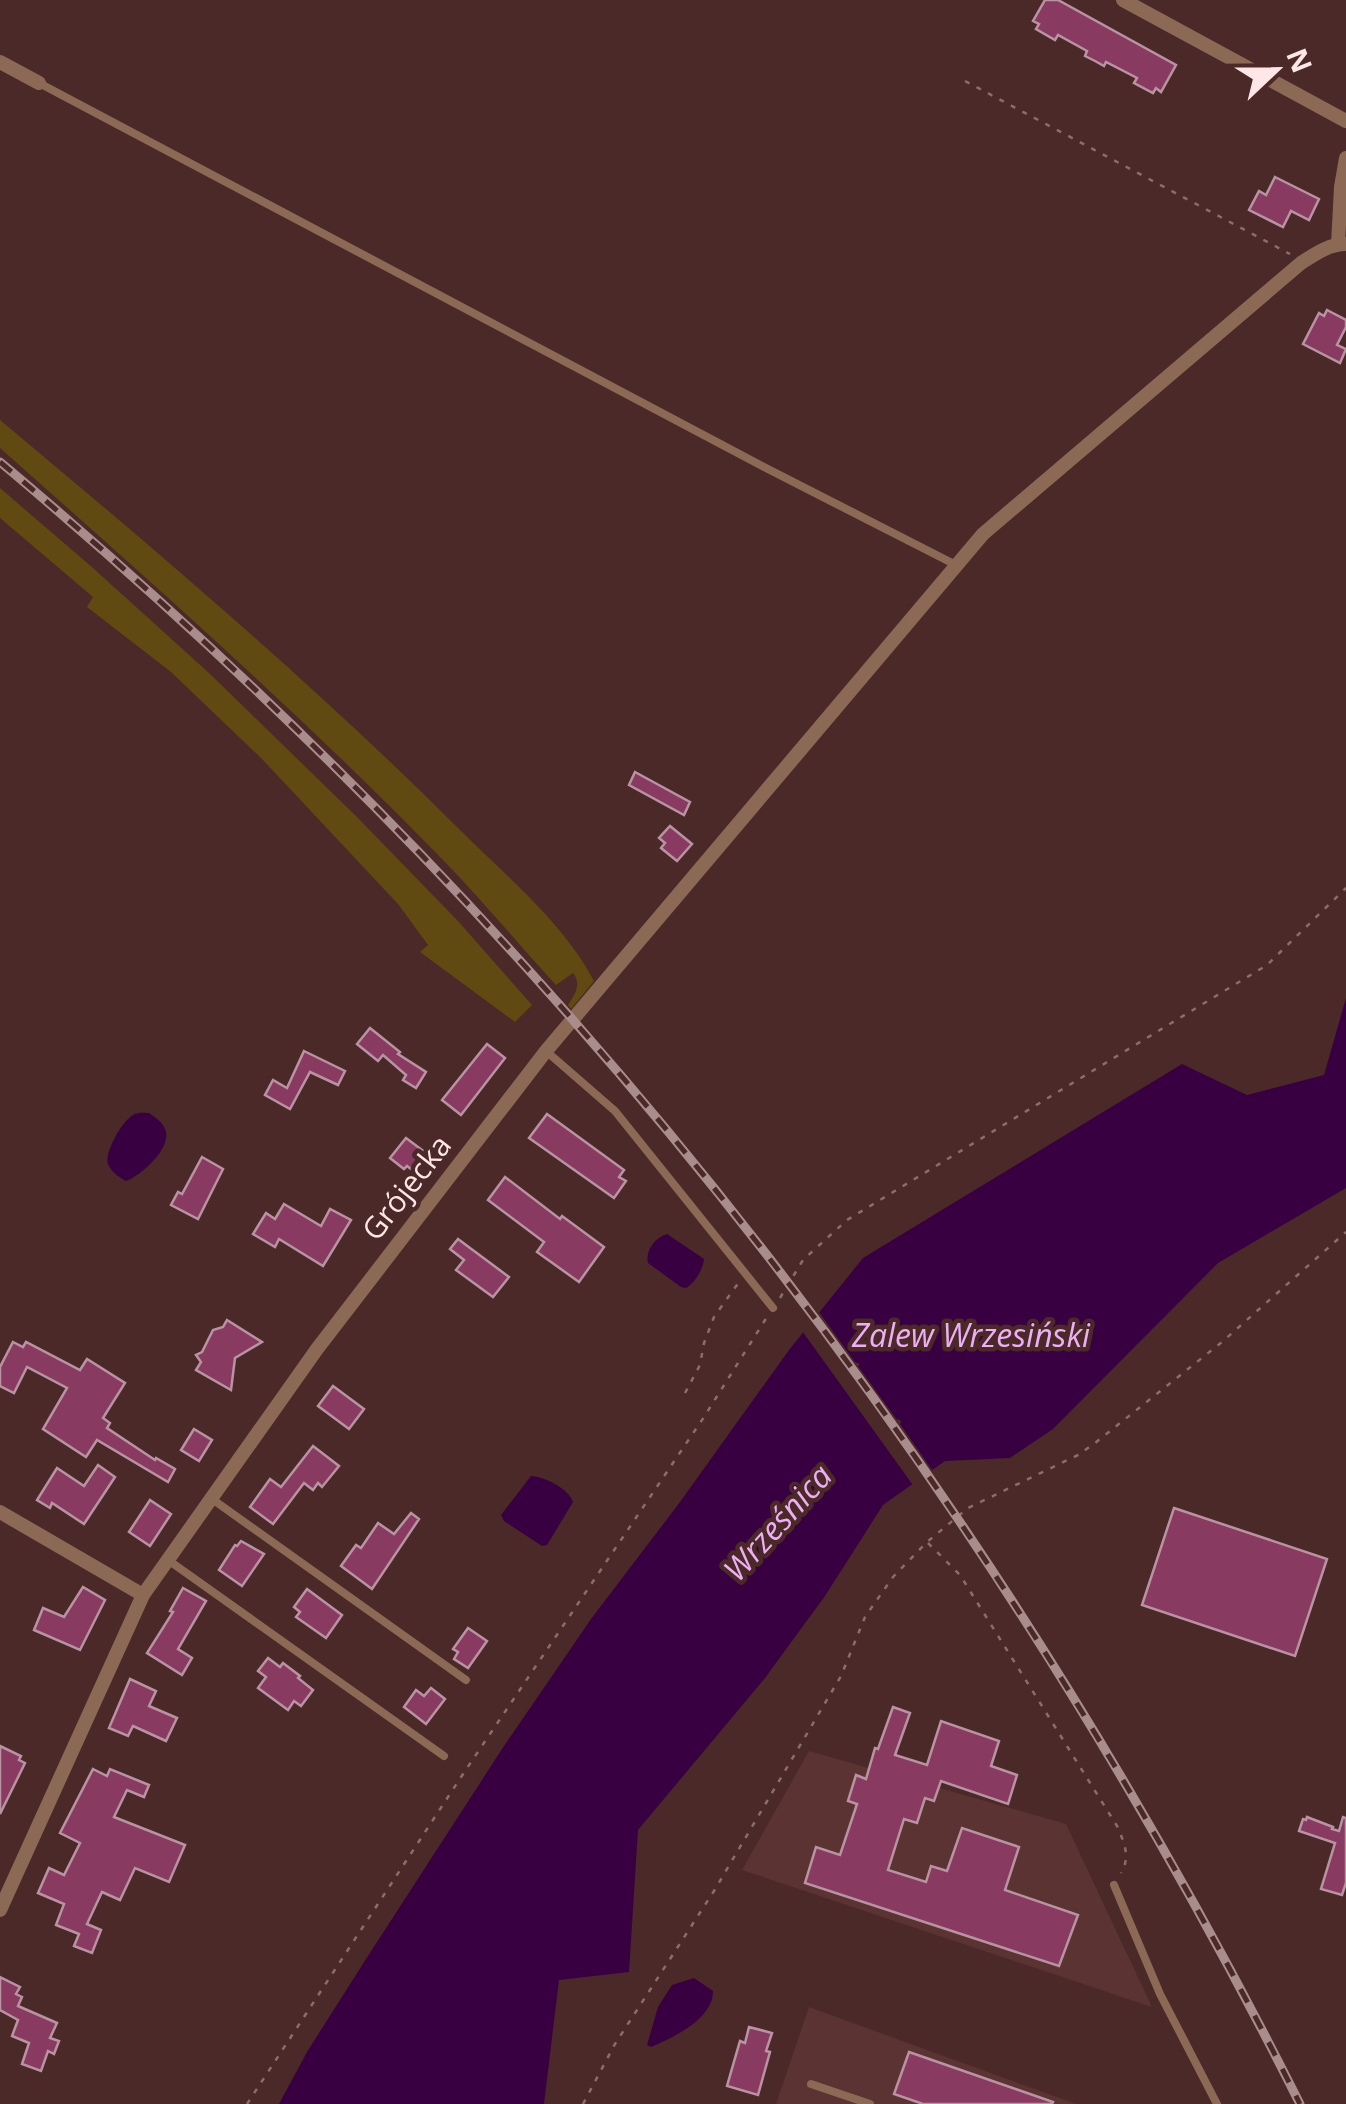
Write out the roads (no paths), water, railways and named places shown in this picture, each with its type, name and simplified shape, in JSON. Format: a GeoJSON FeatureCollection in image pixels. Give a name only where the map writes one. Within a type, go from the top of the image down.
{"type":"FeatureCollection","features":[{"type":"Feature","properties":{"kind":"street"},"geometry":{"type":"LineString","coordinates":[[1123,0],[1346,121]]}},
{"type":"Feature","properties":{"kind":"street"},"geometry":{"type":"LineString","coordinates":[[0,62],[39,83]]}},
{"type":"Feature","properties":{"kind":"street"},"geometry":{"type":"LineString","coordinates":[[1342,244],[1341,187],[1346,158]]}},
{"type":"Feature","properties":{"kind":"street","name":"Grójecka"},"geometry":{"type":"LineString","coordinates":[[0,1910],[143,1595],[317,1349],[546,1051],[983,534],[1301,263],[1342,244]]}},
{"type":"Feature","properties":{"kind":"street"},"geometry":{"type":"LineString","coordinates":[[0,1512],[143,1595]]}},
{"type":"Feature","properties":{"kind":"lane"},"geometry":{"type":"LineString","coordinates":[[39,83],[956,565]]}},
{"type":"Feature","properties":{"kind":"lane"},"geometry":{"type":"LineString","coordinates":[[546,1051],[615,1111],[773,1308]]}},
{"type":"Feature","properties":{"kind":"lane"},"geometry":{"type":"LineString","coordinates":[[212,1499],[466,1680]]}},
{"type":"Feature","properties":{"kind":"lane"},"geometry":{"type":"LineString","coordinates":[[168,1560],[444,1756]]}},
{"type":"Feature","properties":{"kind":"lane"},"geometry":{"type":"LineString","coordinates":[[1114,1885],[1160,1994],[1217,2104]]}},
{"type":"Feature","properties":{"kind":"lane"},"geometry":{"type":"LineString","coordinates":[[811,2084],[870,2104]]}},
{"type":"Feature","properties":{"kind":"water","name":"Zalew Wrzesiński"},"geometry":{"type":"Polygon","coordinates":[[[1346,998],[1346,1188],[1218,1263],[1053,1429],[1010,1458],[945,1461],[883,1505],[825,1596],[765,1678],[638,1830],[629,1972],[559,1980],[544,2104],[279,2104],[366,1959],[591,1619],[789,1350],[863,1258],[1182,1064],[1247,1095],[1324,1075],[1346,998]]]}},
{"type":"Feature","properties":{"kind":"water"},"geometry":{"type":"Polygon","coordinates":[[[149,1113],[166,1132],[164,1146],[139,1174],[126,1181],[109,1167],[109,1153],[129,1118],[149,1113]]]}},
{"type":"Feature","properties":{"kind":"water"},"geometry":{"type":"Polygon","coordinates":[[[667,1234],[704,1259],[698,1275],[686,1288],[648,1263],[652,1245],[667,1234]]]}},
{"type":"Feature","properties":{"kind":"water"},"geometry":{"type":"Polygon","coordinates":[[[531,1476],[555,1484],[573,1502],[547,1545],[542,1546],[501,1515],[531,1476]]]}},
{"type":"Feature","properties":{"kind":"water"},"geometry":{"type":"Polygon","coordinates":[[[694,1978],[713,1991],[707,2010],[681,2032],[651,2047],[647,2045],[658,2007],[672,1985],[694,1978]]]}},
{"type":"Feature","properties":{"kind":"railway"},"geometry":{"type":"LineString","coordinates":[[0,462],[212,649],[413,846],[652,1112],[758,1244],[958,1519],[1050,1661],[1138,1806],[1300,2104]]}},
{"type":"Feature","properties":{"kind":"water label","name":"Wrześnica"},"geometry":{"type":"Point","coordinates":[778,1523]}}]}
